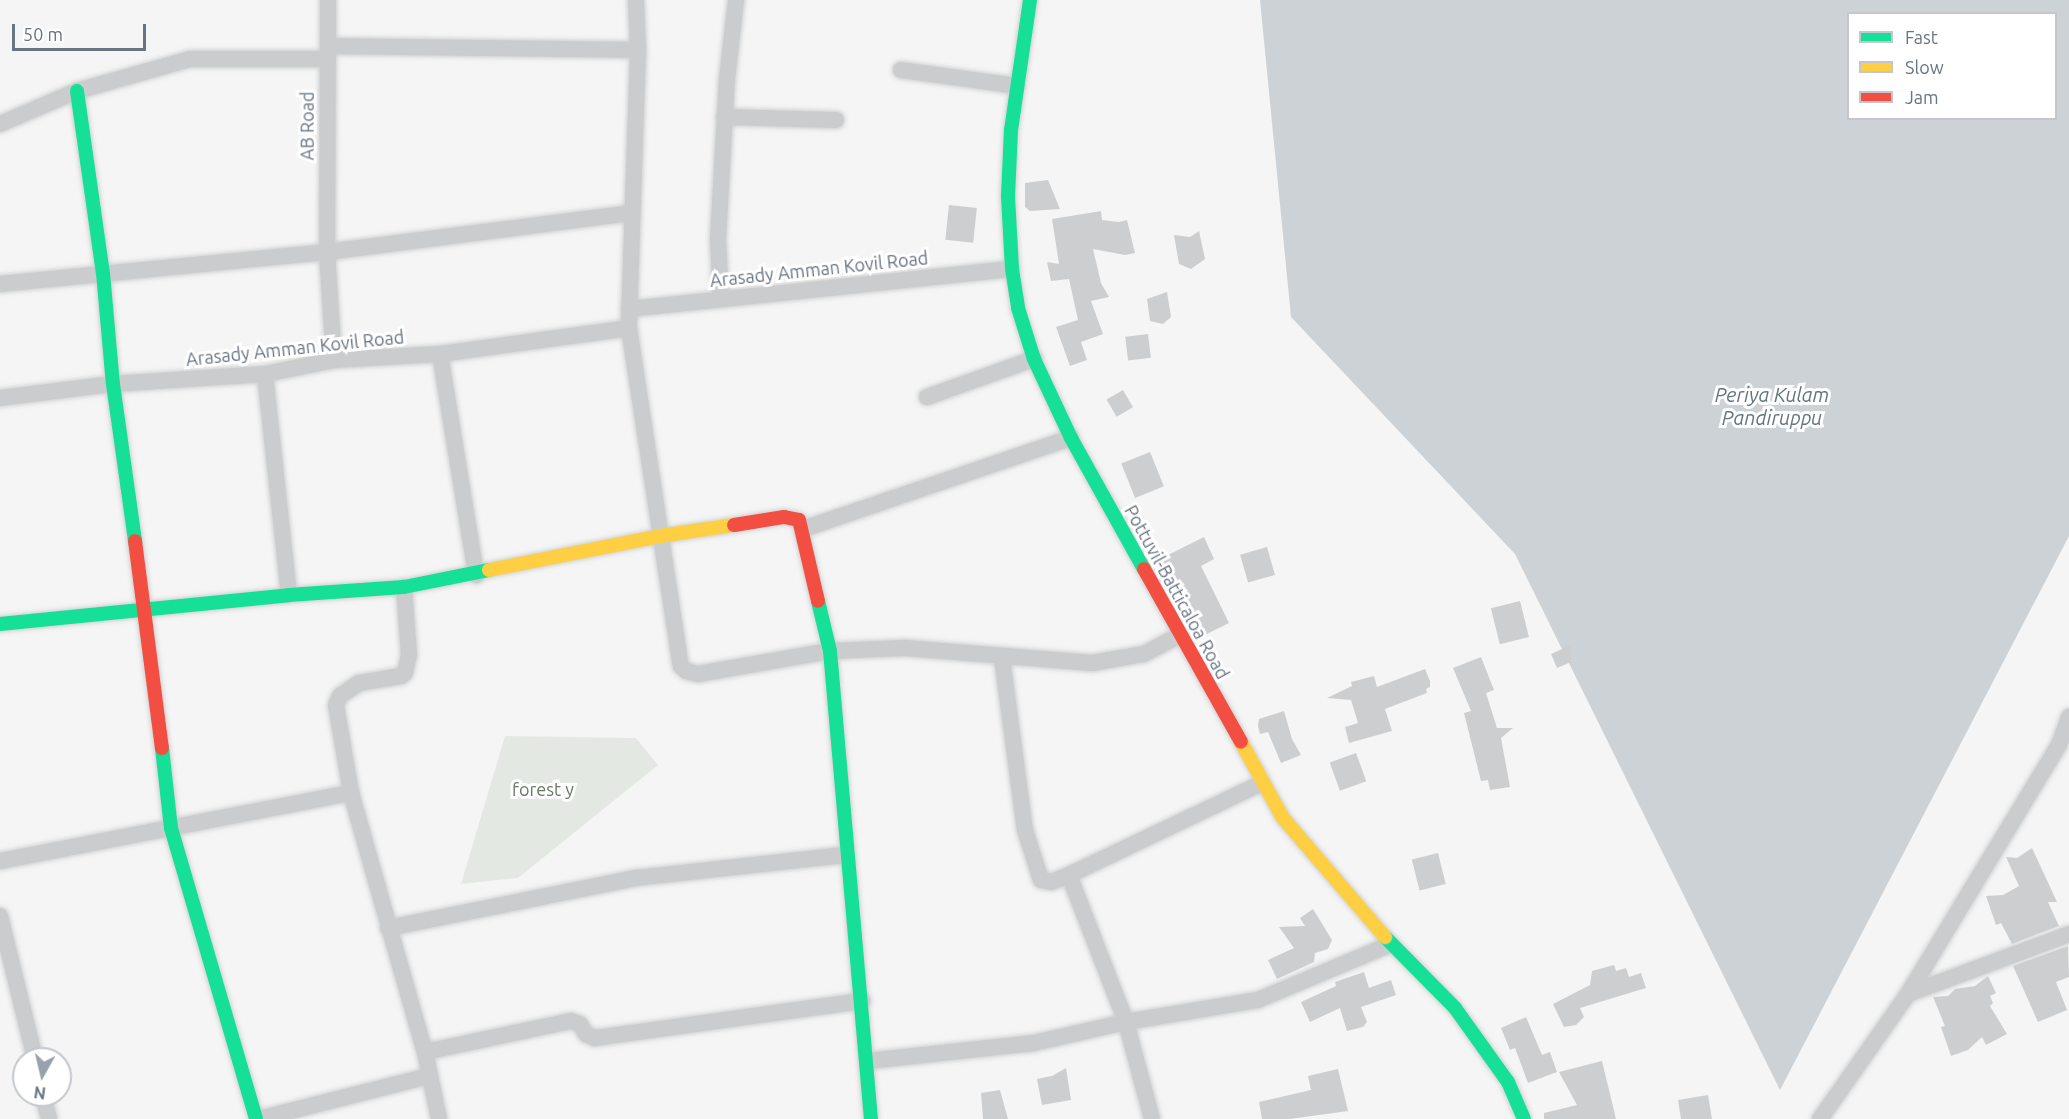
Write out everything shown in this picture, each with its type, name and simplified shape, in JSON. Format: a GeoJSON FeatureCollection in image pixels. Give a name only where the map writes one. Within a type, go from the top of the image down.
{"type":"FeatureCollection","features":[{"type":"Feature","properties":{"kind":"main road","name":"Pottuvil-Batticaloa Road"},"geometry":{"type":"LineString","coordinates":[[1030,0],[1011,130],[1008,197],[1012,269],[1018,308],[1034,358],[1071,438],[1283,819],[1391,944],[1455,1008],[1508,1082],[1524,1119]]}},
{"type":"Feature","properties":{"kind":"main road"},"geometry":{"type":"LineString","coordinates":[[77,91],[103,273],[113,384],[145,609],[171,828],[257,1119]]}},
{"type":"Feature","properties":{"kind":"main road"},"geometry":{"type":"LineString","coordinates":[[0,624],[289,595],[404,587],[476,575],[660,536],[784,517],[800,520],[830,651],[846,855],[868,1061],[871,1119]]}},
{"type":"Feature","properties":{"kind":"street","name":"AB Road"},"geometry":{"type":"LineString","coordinates":[[328,0],[327,252],[334,360]]}},
{"type":"Feature","properties":{"kind":"street"},"geometry":{"type":"LineString","coordinates":[[636,0],[638,50],[628,328],[681,666],[686,671],[698,674],[830,651],[905,648],[1002,658],[1092,663],[1144,654],[1180,635]]}},
{"type":"Feature","properties":{"kind":"street"},"geometry":{"type":"LineString","coordinates":[[721,298],[718,239],[724,117],[736,0]]}},
{"type":"Feature","properties":{"kind":"street"},"geometry":{"type":"LineString","coordinates":[[0,124],[77,91],[190,59],[327,53],[638,50]]}},
{"type":"Feature","properties":{"kind":"street"},"geometry":{"type":"LineString","coordinates":[[901,70],[1017,87]]}},
{"type":"Feature","properties":{"kind":"street"},"geometry":{"type":"LineString","coordinates":[[724,117],[836,120]]}},
{"type":"Feature","properties":{"kind":"street"},"geometry":{"type":"LineString","coordinates":[[0,284],[327,252],[631,213]]}},
{"type":"Feature","properties":{"kind":"street","name":"Arasady Amman Kovil Road"},"geometry":{"type":"LineString","coordinates":[[629,309],[1012,269]]}},
{"type":"Feature","properties":{"kind":"street","name":"Arasady Amman Kovil Road"},"geometry":{"type":"LineString","coordinates":[[0,398],[113,384],[265,374],[334,360],[440,354],[628,328]]}},
{"type":"Feature","properties":{"kind":"street"},"geometry":{"type":"LineString","coordinates":[[440,354],[476,575]]}},
{"type":"Feature","properties":{"kind":"street"},"geometry":{"type":"LineString","coordinates":[[927,397],[1034,358]]}},
{"type":"Feature","properties":{"kind":"street"},"geometry":{"type":"LineString","coordinates":[[265,374],[289,595]]}},
{"type":"Feature","properties":{"kind":"street"},"geometry":{"type":"LineString","coordinates":[[803,529],[1071,438]]}},
{"type":"Feature","properties":{"kind":"street"},"geometry":{"type":"LineString","coordinates":[[404,587],[409,655],[405,673],[401,676],[359,683],[340,696],[336,705],[351,793],[425,1052],[439,1119]]}},
{"type":"Feature","properties":{"kind":"street"},"geometry":{"type":"LineString","coordinates":[[1002,658],[1025,830],[1041,880],[1051,882],[1069,875],[1262,783]]}},
{"type":"Feature","properties":{"kind":"street"},"geometry":{"type":"LineString","coordinates":[[1820,1119],[1908,994],[2064,744],[2069,717]]}},
{"type":"Feature","properties":{"kind":"street"},"geometry":{"type":"LineString","coordinates":[[0,861],[351,793]]}},
{"type":"Feature","properties":{"kind":"street"},"geometry":{"type":"LineString","coordinates":[[388,928],[636,878],[846,855]]}},
{"type":"Feature","properties":{"kind":"street"},"geometry":{"type":"LineString","coordinates":[[1069,875],[1126,1022],[1152,1119]]}},
{"type":"Feature","properties":{"kind":"street"},"geometry":{"type":"LineString","coordinates":[[0,916],[32,1047]]}},
{"type":"Feature","properties":{"kind":"street"},"geometry":{"type":"LineString","coordinates":[[1908,994],[2069,934]]}},
{"type":"Feature","properties":{"kind":"street"},"geometry":{"type":"LineString","coordinates":[[868,1061],[1035,1043],[1126,1022],[1258,1000],[1391,944]]}},
{"type":"Feature","properties":{"kind":"street"},"geometry":{"type":"LineString","coordinates":[[425,1052],[571,1021],[580,1024],[586,1034],[595,1038],[862,1001]]}},
{"type":"Feature","properties":{"kind":"street"},"geometry":{"type":"LineString","coordinates":[[257,1119],[429,1076]]}},
{"type":"Feature","properties":{"kind":"green space","name":"forest y"},"geometry":{"type":"Polygon","coordinates":[[[505,736],[636,738],[658,765],[518,878],[461,884],[505,736]]]}},
{"type":"Feature","properties":{"kind":"water","name":"Periya Kulam Pandiruppu"},"geometry":{"type":"Polygon","coordinates":[[[1260,0],[2069,0],[2069,536],[1780,1090],[1515,554],[1291,317],[1260,0]]]}},
{"type":"Feature","properties":{"kind":"building"},"geometry":{"type":"Polygon","coordinates":[[[1048,180],[1060,209],[1030,211],[1025,207],[1025,183],[1048,180]]]}},
{"type":"Feature","properties":{"kind":"building"},"geometry":{"type":"Polygon","coordinates":[[[949,205],[977,208],[973,243],[945,240],[949,205]]]}},
{"type":"Feature","properties":{"kind":"building"},"geometry":{"type":"Polygon","coordinates":[[[1101,211],[1102,220],[1119,222],[1127,220],[1135,253],[1125,255],[1093,249],[1101,283],[1109,297],[1091,301],[1103,334],[1081,342],[1087,360],[1070,366],[1056,327],[1078,320],[1069,279],[1051,281],[1047,262],[1059,264],[1052,219],[1101,211]]]}},
{"type":"Feature","properties":{"kind":"building"},"geometry":{"type":"Polygon","coordinates":[[[1199,231],[1205,259],[1191,269],[1179,264],[1174,235],[1190,237],[1199,231]]]}},
{"type":"Feature","properties":{"kind":"building"},"geometry":{"type":"Polygon","coordinates":[[[1167,292],[1171,317],[1163,324],[1150,321],[1147,299],[1167,292]]]}},
{"type":"Feature","properties":{"kind":"building"},"geometry":{"type":"Polygon","coordinates":[[[1148,334],[1151,358],[1128,361],[1125,337],[1148,334]]]}},
{"type":"Feature","properties":{"kind":"building"},"geometry":{"type":"Polygon","coordinates":[[[1123,390],[1133,407],[1117,417],[1107,400],[1123,390]]]}},
{"type":"Feature","properties":{"kind":"building"},"geometry":{"type":"Polygon","coordinates":[[[1150,452],[1164,486],[1135,498],[1121,464],[1150,452]]]}},
{"type":"Feature","properties":{"kind":"building"},"geometry":{"type":"Polygon","coordinates":[[[1204,537],[1214,559],[1201,566],[1229,623],[1201,637],[1158,560],[1204,537]]]}},
{"type":"Feature","properties":{"kind":"building"},"geometry":{"type":"Polygon","coordinates":[[[1267,547],[1275,575],[1248,583],[1240,555],[1267,547]]]}},
{"type":"Feature","properties":{"kind":"building"},"geometry":{"type":"Polygon","coordinates":[[[1520,601],[1529,637],[1500,644],[1491,608],[1520,601]]]}},
{"type":"Feature","properties":{"kind":"building"},"geometry":{"type":"Polygon","coordinates":[[[1571,645],[1571,662],[1557,668],[1551,654],[1571,645]]]}},
{"type":"Feature","properties":{"kind":"building"},"geometry":{"type":"Polygon","coordinates":[[[1481,657],[1494,690],[1486,693],[1497,728],[1513,728],[1501,738],[1510,787],[1490,790],[1488,780],[1481,781],[1464,713],[1471,711],[1453,668],[1481,657]]]}},
{"type":"Feature","properties":{"kind":"building"},"geometry":{"type":"Polygon","coordinates":[[[1425,669],[1430,681],[1430,687],[1426,689],[1427,693],[1385,709],[1392,731],[1349,743],[1345,727],[1358,723],[1351,700],[1327,698],[1352,686],[1351,682],[1374,676],[1377,687],[1425,669]]]}},
{"type":"Feature","properties":{"kind":"building"},"geometry":{"type":"Polygon","coordinates":[[[1284,711],[1292,739],[1301,755],[1281,763],[1268,732],[1260,734],[1258,726],[1259,719],[1284,711]]]}},
{"type":"Feature","properties":{"kind":"building"},"geometry":{"type":"Polygon","coordinates":[[[1356,753],[1366,781],[1340,791],[1330,763],[1356,753]]]}},
{"type":"Feature","properties":{"kind":"building"},"geometry":{"type":"Polygon","coordinates":[[[2032,848],[2057,902],[2048,902],[2059,926],[2012,944],[2001,923],[1996,925],[1986,896],[2003,895],[2019,886],[2006,857],[2017,858],[2032,848]]]}},
{"type":"Feature","properties":{"kind":"building"},"geometry":{"type":"Polygon","coordinates":[[[1438,853],[1446,884],[1420,891],[1412,860],[1438,853]]]}},
{"type":"Feature","properties":{"kind":"building"},"geometry":{"type":"Polygon","coordinates":[[[1313,909],[1332,940],[1328,949],[1315,953],[1314,962],[1277,979],[1268,960],[1294,948],[1279,927],[1305,926],[1300,918],[1313,909]]]}},
{"type":"Feature","properties":{"kind":"building"},"geometry":{"type":"Polygon","coordinates":[[[2068,946],[2069,977],[2056,982],[2067,1010],[2038,1022],[2013,966],[2068,946]]]}},
{"type":"Feature","properties":{"kind":"building"},"geometry":{"type":"Polygon","coordinates":[[[1614,965],[1616,971],[1626,968],[1629,977],[1641,973],[1646,988],[1580,1008],[1584,1017],[1576,1025],[1564,1027],[1553,1004],[1590,985],[1592,971],[1614,965]]]}},
{"type":"Feature","properties":{"kind":"building"},"geometry":{"type":"Polygon","coordinates":[[[1364,972],[1369,988],[1391,980],[1396,995],[1361,1007],[1367,1022],[1363,1027],[1347,1031],[1340,1008],[1310,1022],[1301,1002],[1336,986],[1335,982],[1364,972]]]}},
{"type":"Feature","properties":{"kind":"building"},"geometry":{"type":"Polygon","coordinates":[[[1988,976],[1996,993],[1990,996],[1993,1003],[1990,1006],[2007,1034],[1986,1045],[1982,1037],[1968,1050],[1951,1056],[1941,1027],[1945,1026],[1933,997],[1948,996],[1955,989],[1975,986],[1988,976]]]}},
{"type":"Feature","properties":{"kind":"building"},"geometry":{"type":"Polygon","coordinates":[[[1526,1017],[1542,1055],[1550,1052],[1557,1072],[1528,1083],[1515,1048],[1510,1050],[1501,1028],[1526,1017]]]}},
{"type":"Feature","properties":{"kind":"building"},"geometry":{"type":"Polygon","coordinates":[[[1602,1061],[1616,1119],[1544,1119],[1544,1113],[1577,1105],[1559,1072],[1602,1061]]]}},
{"type":"Feature","properties":{"kind":"building"},"geometry":{"type":"Polygon","coordinates":[[[1066,1068],[1071,1100],[1042,1105],[1037,1079],[1052,1076],[1066,1068]]]}},
{"type":"Feature","properties":{"kind":"building"},"geometry":{"type":"Polygon","coordinates":[[[1338,1069],[1348,1111],[1290,1119],[1262,1119],[1259,1102],[1311,1090],[1308,1076],[1338,1069]]]}},
{"type":"Feature","properties":{"kind":"building"},"geometry":{"type":"Polygon","coordinates":[[[1000,1090],[1008,1119],[983,1119],[981,1093],[1000,1090]]]}},
{"type":"Feature","properties":{"kind":"building"},"geometry":{"type":"Polygon","coordinates":[[[1708,1095],[1712,1119],[1681,1119],[1678,1100],[1708,1095]]]}},
{"type":"Feature","properties":{"kind":"traffic: fast"},"geometry":{"type":"LineString","coordinates":[[1030,0],[1011,130],[1008,197],[1012,269],[1018,308],[1034,359],[1071,438],[1144,569]]}},
{"type":"Feature","properties":{"kind":"traffic: fast"},"geometry":{"type":"LineString","coordinates":[[77,91],[103,273],[113,384],[135,541]]}},
{"type":"Feature","properties":{"kind":"traffic: fast"},"geometry":{"type":"LineString","coordinates":[[0,624],[289,595],[404,587],[489,570]]}},
{"type":"Feature","properties":{"kind":"traffic: fast"},"geometry":{"type":"LineString","coordinates":[[818,601],[830,651],[871,1119]]}},
{"type":"Feature","properties":{"kind":"traffic: fast"},"geometry":{"type":"LineString","coordinates":[[162,748],[171,828],[256,1119]]}},
{"type":"Feature","properties":{"kind":"traffic: fast"},"geometry":{"type":"LineString","coordinates":[[1385,937],[1455,1008],[1508,1082],[1524,1119]]}},
{"type":"Feature","properties":{"kind":"traffic: slow"},"geometry":{"type":"LineString","coordinates":[[489,570],[660,536],[734,525]]}},
{"type":"Feature","properties":{"kind":"traffic: slow"},"geometry":{"type":"LineString","coordinates":[[1241,742],[1283,818],[1385,937]]}},
{"type":"Feature","properties":{"kind":"traffic: jam"},"geometry":{"type":"LineString","coordinates":[[734,525],[784,517],[799,520],[818,601]]}},
{"type":"Feature","properties":{"kind":"traffic: jam"},"geometry":{"type":"LineString","coordinates":[[135,541],[162,748]]}},
{"type":"Feature","properties":{"kind":"traffic: jam"},"geometry":{"type":"LineString","coordinates":[[1144,569],[1241,742]]}}]}
